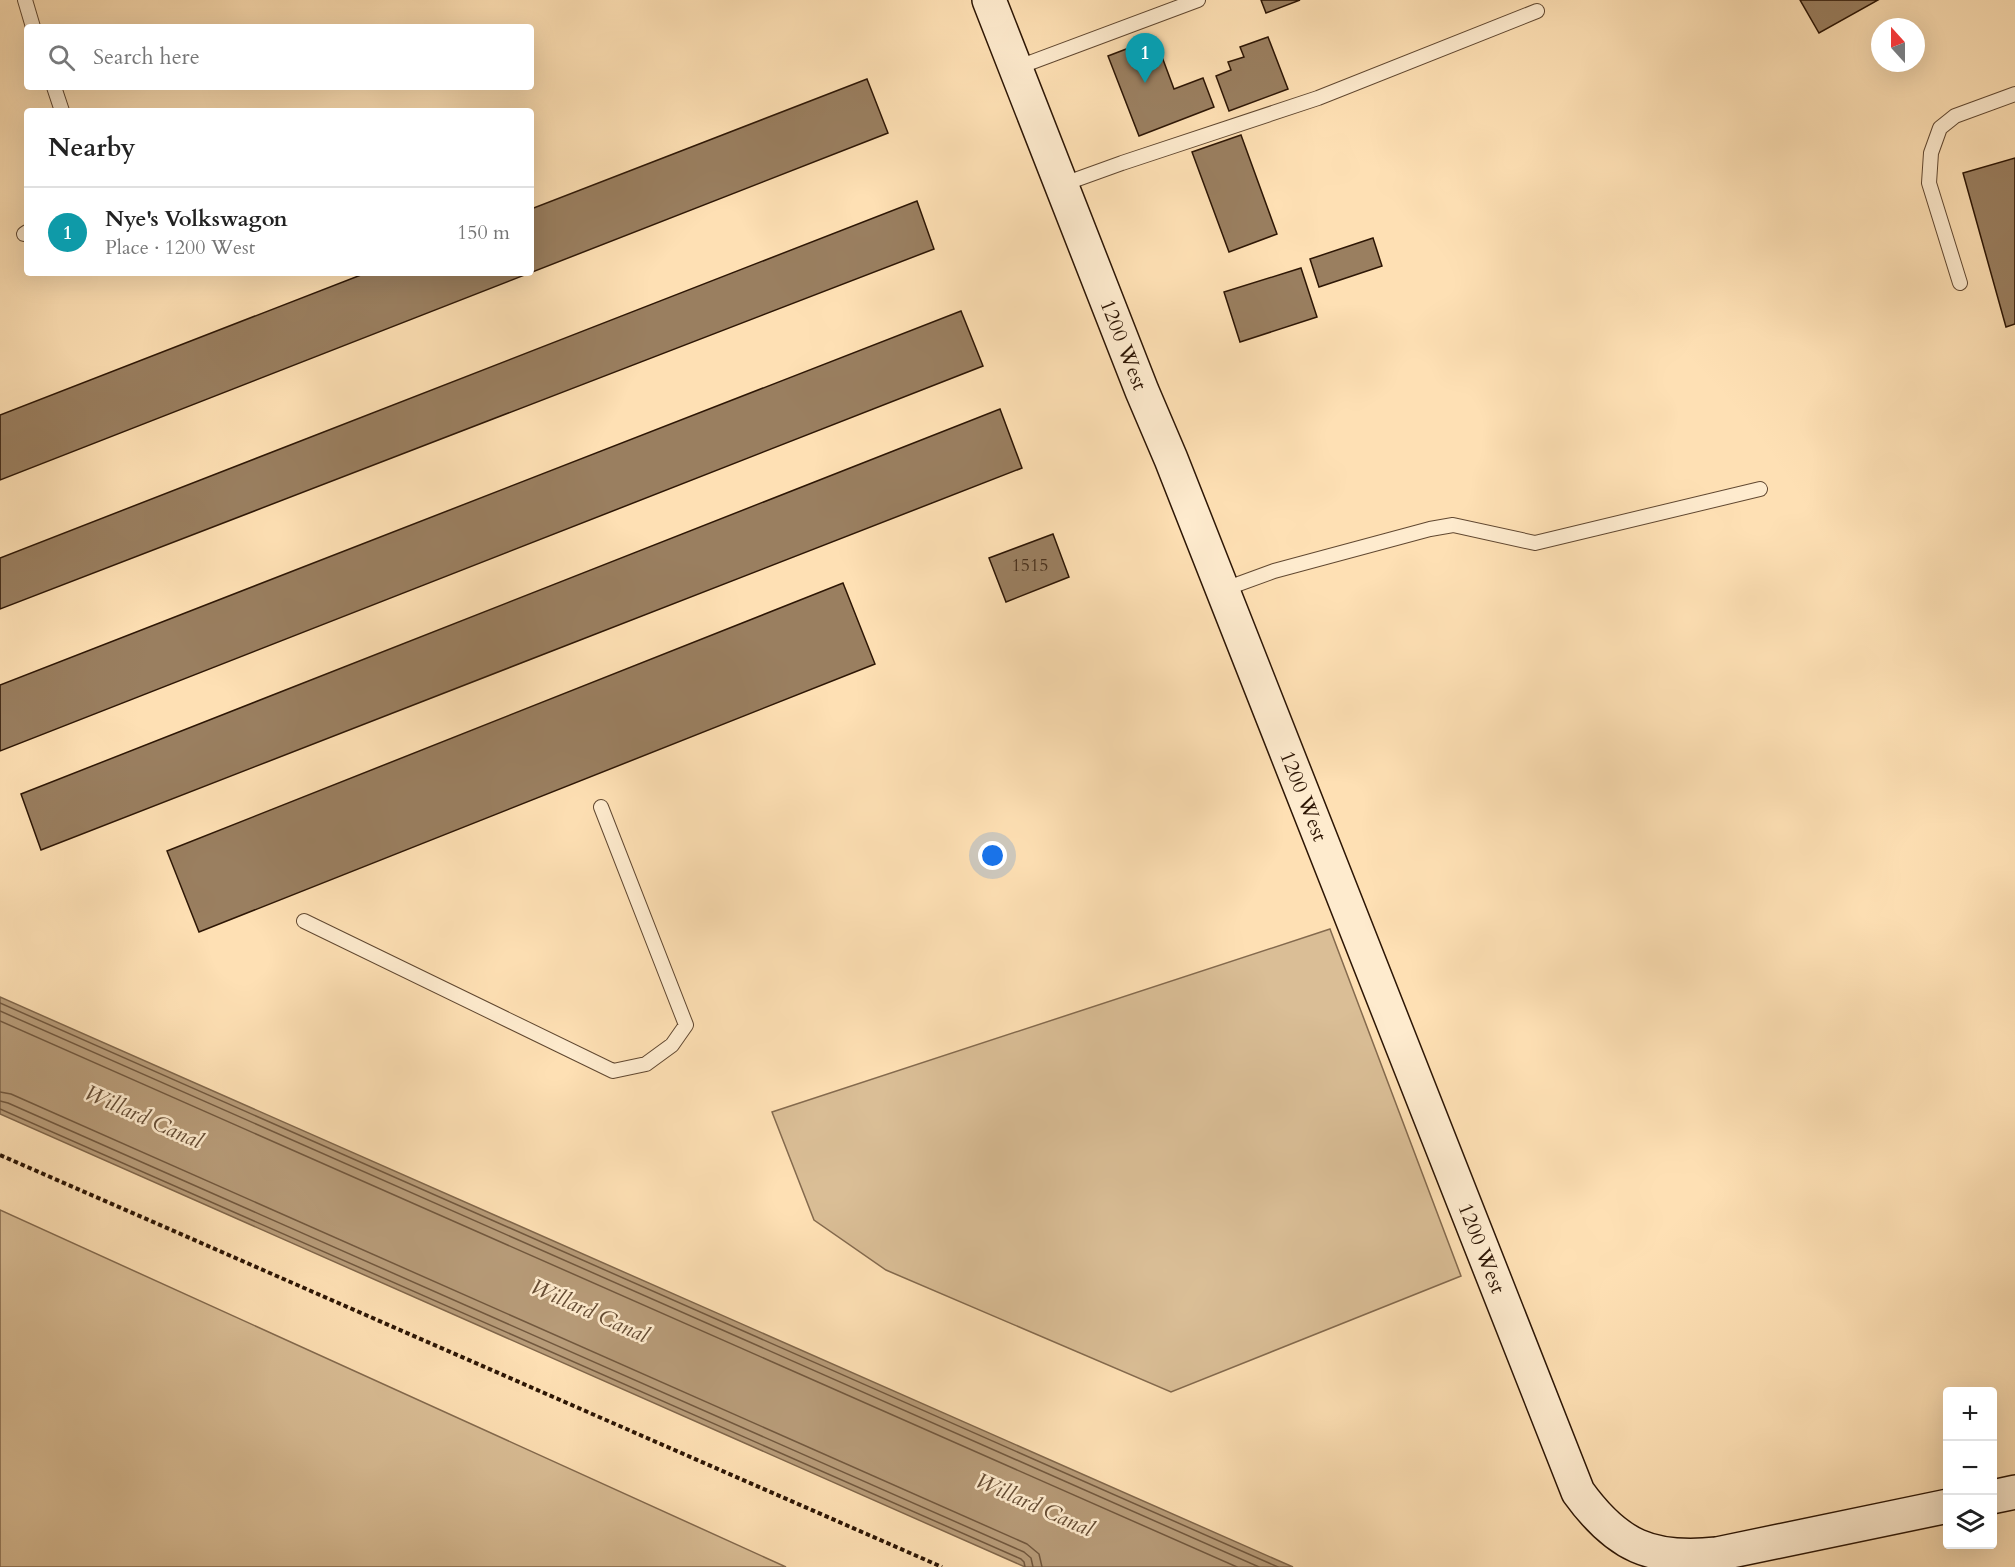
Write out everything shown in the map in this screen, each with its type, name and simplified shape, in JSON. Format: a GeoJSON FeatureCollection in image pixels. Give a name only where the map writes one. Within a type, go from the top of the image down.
{"type":"FeatureCollection","features":[{"type":"Feature","properties":{"kind":"street","name":"1200 West"},"geometry":{"type":"LineString","coordinates":[[989,0],[1578,1492],[1608,1527],[1645,1550],[1688,1557],[1717,1554],[1943,1507]]}},
{"type":"Feature","properties":{"kind":"street"},"geometry":{"type":"LineString","coordinates":[[1997,1496],[2015,1492]]}},
{"type":"Feature","properties":{"kind":"lane"},"geometry":{"type":"LineString","coordinates":[[25,0],[32,24]]}},
{"type":"Feature","properties":{"kind":"lane"},"geometry":{"type":"LineString","coordinates":[[1016,68],[1198,0]]}},
{"type":"Feature","properties":{"kind":"lane"},"geometry":{"type":"LineString","coordinates":[[1061,185],[1318,99],[1537,11]]}},
{"type":"Feature","properties":{"kind":"lane"},"geometry":{"type":"LineString","coordinates":[[55,90],[61,108]]}},
{"type":"Feature","properties":{"kind":"lane"},"geometry":{"type":"LineString","coordinates":[[1960,283],[1929,183],[1931,153],[1940,128],[1955,116],[2015,94]]}},
{"type":"Feature","properties":{"kind":"lane"},"geometry":{"type":"LineString","coordinates":[[1222,590],[1274,571],[1437,528],[1453,525],[1535,543],[1760,489]]}},
{"type":"Feature","properties":{"kind":"lane"},"geometry":{"type":"LineString","coordinates":[[304,921],[614,1071],[646,1064],[672,1045],[686,1025],[601,807]]}},
{"type":"Feature","properties":{"kind":"path"},"geometry":{"type":"LineString","coordinates":[[0,1155],[942,1567]]}},
{"type":"Feature","properties":{"kind":"shaded area"},"geometry":{"type":"Polygon","coordinates":[[[1330,929],[1461,1276],[1171,1392],[886,1270],[814,1220],[772,1112],[1330,929]]]}},
{"type":"Feature","properties":{"kind":"shaded area"},"geometry":{"type":"Polygon","coordinates":[[[0,1210],[786,1567],[0,1567],[0,1210]]]}},
{"type":"Feature","properties":{"kind":"water","name":"Willard Canal"},"geometry":{"type":"Polygon","coordinates":[[[0,997],[1293,1567],[1025,1567],[0,1114],[0,997]]]}},
{"type":"Feature","properties":{"kind":"building"},"geometry":{"type":"Polygon","coordinates":[[[1261,0],[1300,0],[1266,13],[1261,0]]]}},
{"type":"Feature","properties":{"kind":"building"},"geometry":{"type":"Polygon","coordinates":[[[1800,0],[1878,0],[1819,33],[1800,0]]]}},
{"type":"Feature","properties":{"kind":"building"},"geometry":{"type":"Polygon","coordinates":[[[1268,37],[1288,89],[1229,111],[1216,76],[1231,70],[1228,62],[1244,57],[1240,47],[1268,37]]]}},
{"type":"Feature","properties":{"kind":"building"},"geometry":{"type":"Polygon","coordinates":[[[1155,38],[1174,89],[1203,78],[1214,107],[1139,136],[1108,56],[1155,38]]]}},
{"type":"Feature","properties":{"kind":"building"},"geometry":{"type":"Polygon","coordinates":[[[867,79],[888,133],[534,272],[534,208],[867,79]]]}},
{"type":"Feature","properties":{"kind":"building"},"geometry":{"type":"Polygon","coordinates":[[[1241,135],[1277,234],[1229,252],[1192,152],[1241,135]]]}},
{"type":"Feature","properties":{"kind":"building"},"geometry":{"type":"Polygon","coordinates":[[[2015,158],[2015,324],[2006,327],[1963,173],[2015,158]]]}},
{"type":"Feature","properties":{"kind":"building"},"geometry":{"type":"Polygon","coordinates":[[[917,201],[934,249],[0,609],[0,558],[917,201]]]}},
{"type":"Feature","properties":{"kind":"building"},"geometry":{"type":"Polygon","coordinates":[[[1373,238],[1382,266],[1319,287],[1310,259],[1373,238]]]}},
{"type":"Feature","properties":{"kind":"building"},"geometry":{"type":"Polygon","coordinates":[[[1301,268],[1317,317],[1240,342],[1224,292],[1301,268]]]}},
{"type":"Feature","properties":{"kind":"building"},"geometry":{"type":"Polygon","coordinates":[[[358,276],[522,276],[0,480],[0,415],[358,276]]]}},
{"type":"Feature","properties":{"kind":"building"},"geometry":{"type":"Polygon","coordinates":[[[961,311],[983,366],[0,751],[0,685],[961,311]]]}},
{"type":"Feature","properties":{"kind":"building"},"geometry":{"type":"Polygon","coordinates":[[[1000,409],[1022,468],[41,850],[21,794],[1000,409]]]}},
{"type":"Feature","properties":{"kind":"building"},"geometry":{"type":"Polygon","coordinates":[[[1053,534],[1069,577],[1006,602],[989,558],[1053,534]]]}},
{"type":"Feature","properties":{"kind":"building"},"geometry":{"type":"Polygon","coordinates":[[[843,583],[875,664],[199,932],[167,851],[843,583]]]}},
{"type":"Feature","properties":{"kind":"place","name":"Nye's Volkswagon"},"geometry":{"type":"Point","coordinates":[1145,83]}}]}
